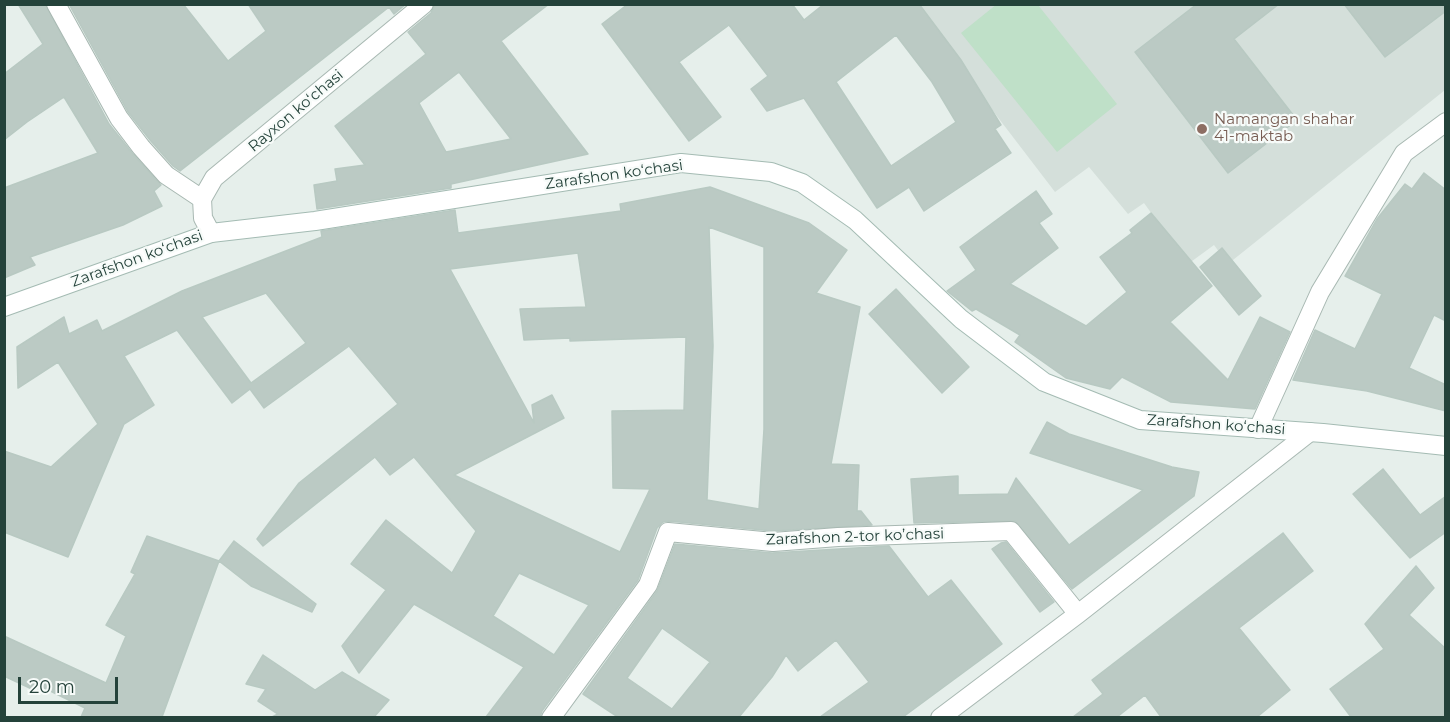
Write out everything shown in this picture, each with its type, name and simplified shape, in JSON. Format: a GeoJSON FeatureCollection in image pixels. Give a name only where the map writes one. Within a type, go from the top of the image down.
{"type":"FeatureCollection","features":[{"type":"Feature","properties":{"kind":"street"},"geometry":{"type":"LineString","coordinates":[[56,4],[118,118],[166,175],[202,199],[202,218],[211,232]]}},
{"type":"Feature","properties":{"kind":"street","name":"Rayxon koʻchasi"},"geometry":{"type":"LineString","coordinates":[[202,199],[214,178],[424,4]]}},
{"type":"Feature","properties":{"kind":"street"},"geometry":{"type":"LineString","coordinates":[[1258,429],[1320,292],[1404,153],[1446,122]]}},
{"type":"Feature","properties":{"kind":"street","name":"Zarafshon koʻchasi"},"geometry":{"type":"LineString","coordinates":[[4,307],[211,232],[315,221],[681,163],[771,172],[802,183],[855,220],[961,319],[1044,382],[1140,420],[1310,432],[1446,446]]}},
{"type":"Feature","properties":{"kind":"street"},"geometry":{"type":"LineString","coordinates":[[940,717],[1078,614],[1310,432]]}},
{"type":"Feature","properties":{"kind":"street","name":"Zarafshon 2-tor koʼchasi"},"geometry":{"type":"LineString","coordinates":[[551,717],[648,585],[668,532],[772,542],[1011,531],[1078,614]]}},
{"type":"Feature","properties":{"kind":"shaded area","name":"Namangan shahar 41-maktab"},"geometry":{"type":"Polygon","coordinates":[[[912,5],[1445,5],[1445,90],[1228,264],[1214,245],[1188,264],[1144,203],[1128,214],[1089,167],[1055,192],[912,5]]]}},
{"type":"Feature","properties":{"kind":"green space"},"geometry":{"type":"Polygon","coordinates":[[[997,4],[1038,5],[1117,104],[1057,152],[961,33],[997,4]]]}},
{"type":"Feature","properties":{"kind":"building"},"geometry":{"type":"Polygon","coordinates":[[[18,4],[45,4],[109,124],[161,185],[154,191],[162,206],[123,225],[30,257],[35,265],[4,278],[4,188],[98,153],[64,97],[4,140],[4,74],[43,44],[18,4]]]}},
{"type":"Feature","properties":{"kind":"building"},"geometry":{"type":"Polygon","coordinates":[[[69,4],[183,4],[228,61],[266,31],[248,4],[406,4],[394,14],[389,7],[180,171],[150,140],[128,112],[69,4]]]}},
{"type":"Feature","properties":{"kind":"building"},"geometry":{"type":"Polygon","coordinates":[[[435,4],[549,4],[501,41],[588,154],[451,184],[451,188],[317,209],[314,185],[337,181],[335,169],[365,165],[335,126],[426,54],[408,32],[431,13],[435,4]],[[459,72],[419,103],[446,152],[511,139],[459,72]]]}},
{"type":"Feature","properties":{"kind":"building"},"geometry":{"type":"Polygon","coordinates":[[[628,4],[792,4],[804,20],[824,4],[919,4],[961,60],[1001,125],[995,129],[1011,153],[924,211],[909,187],[877,208],[804,98],[767,111],[751,89],[768,76],[729,25],[679,62],[721,117],[689,141],[602,24],[628,4]],[[896,35],[836,82],[891,166],[956,122],[932,82],[896,35]]]}},
{"type":"Feature","properties":{"kind":"building"},"geometry":{"type":"Polygon","coordinates":[[[1197,4],[1279,4],[1234,39],[1297,120],[1228,173],[1135,52],[1197,4]]]}},
{"type":"Feature","properties":{"kind":"building"},"geometry":{"type":"Polygon","coordinates":[[[1344,4],[1446,4],[1446,11],[1385,57],[1344,4]]]}},
{"type":"Feature","properties":{"kind":"building"},"geometry":{"type":"Polygon","coordinates":[[[1424,173],[1446,190],[1446,321],[1434,315],[1409,368],[1446,385],[1446,411],[1367,391],[1293,380],[1315,330],[1355,349],[1382,294],[1345,276],[1377,219],[1405,184],[1412,189],[1424,173]]]}},
{"type":"Feature","properties":{"kind":"building"},"geometry":{"type":"Polygon","coordinates":[[[710,187],[809,223],[847,250],[816,293],[860,307],[831,464],[859,465],[857,511],[861,511],[872,525],[773,531],[663,522],[657,528],[638,580],[542,711],[540,717],[486,717],[524,667],[414,604],[359,673],[342,646],[386,590],[351,564],[386,520],[452,573],[476,531],[414,457],[390,475],[375,457],[263,546],[257,539],[299,483],[398,404],[349,346],[264,408],[250,389],[232,403],[177,330],[124,356],[154,405],[124,424],[68,557],[4,532],[4,451],[51,467],[98,424],[58,362],[18,388],[17,347],[64,317],[69,334],[97,320],[102,331],[182,291],[322,237],[321,231],[455,210],[458,233],[621,211],[620,204],[710,187]],[[709,227],[713,346],[707,500],[759,509],[764,429],[764,247],[709,227]],[[578,253],[450,269],[534,423],[532,405],[552,395],[564,418],[454,475],[620,552],[650,489],[613,488],[612,411],[684,410],[686,337],[570,341],[570,338],[524,340],[520,309],[586,307],[578,253]],[[266,293],[202,317],[251,383],[306,343],[266,293]],[[519,573],[493,616],[554,655],[589,605],[519,573]]]}},
{"type":"Feature","properties":{"kind":"building"},"geometry":{"type":"Polygon","coordinates":[[[1036,191],[1052,214],[1039,223],[1058,248],[1010,284],[1086,326],[1127,292],[1100,257],[1132,233],[1130,230],[1151,213],[1212,286],[1170,322],[1228,380],[1260,317],[1290,332],[1255,409],[1171,402],[1122,377],[1110,389],[1066,378],[1015,342],[1020,335],[976,309],[972,311],[947,291],[976,270],[960,247],[1036,191]]]}},
{"type":"Feature","properties":{"kind":"building"},"geometry":{"type":"Polygon","coordinates":[[[1222,248],[1261,296],[1239,315],[1200,267],[1222,248]]]}},
{"type":"Feature","properties":{"kind":"building"},"geometry":{"type":"Polygon","coordinates":[[[896,289],[969,367],[942,393],[869,314],[896,289]]]}},
{"type":"Feature","properties":{"kind":"building"},"geometry":{"type":"Polygon","coordinates":[[[1047,422],[1069,434],[1172,467],[1199,472],[1194,496],[1072,589],[1015,521],[914,523],[911,479],[958,476],[958,495],[1008,494],[1016,478],[1069,545],[1143,490],[1030,453],[1047,422]]]}},
{"type":"Feature","properties":{"kind":"building"},"geometry":{"type":"Polygon","coordinates":[[[1383,469],[1420,515],[1446,496],[1446,532],[1410,558],[1353,494],[1383,469]]]}},
{"type":"Feature","properties":{"kind":"building"},"geometry":{"type":"Polygon","coordinates":[[[1283,533],[1313,571],[1239,628],[1290,690],[1257,717],[1161,717],[1145,695],[1117,717],[1073,717],[1103,694],[1092,680],[1283,533]]]}},
{"type":"Feature","properties":{"kind":"building"},"geometry":{"type":"Polygon","coordinates":[[[147,536],[219,561],[162,717],[81,717],[85,708],[36,684],[34,690],[4,676],[4,636],[106,683],[126,636],[106,625],[135,574],[131,572],[147,536]]]}},
{"type":"Feature","properties":{"kind":"building"},"geometry":{"type":"Polygon","coordinates":[[[234,541],[316,604],[312,612],[251,586],[219,561],[234,541]]]}},
{"type":"Feature","properties":{"kind":"building"},"geometry":{"type":"Polygon","coordinates":[[[1006,542],[1054,602],[1040,612],[992,549],[1006,542]]]}},
{"type":"Feature","properties":{"kind":"building"},"geometry":{"type":"Polygon","coordinates":[[[675,544],[772,553],[889,546],[928,597],[951,580],[1002,644],[903,717],[820,717],[869,682],[836,640],[798,671],[786,655],[772,677],[739,717],[618,717],[583,694],[657,591],[675,544]],[[662,628],[627,678],[672,709],[710,662],[662,628]]]}},
{"type":"Feature","properties":{"kind":"building"},"geometry":{"type":"Polygon","coordinates":[[[1416,566],[1434,588],[1409,615],[1446,649],[1446,717],[1351,717],[1330,689],[1384,649],[1365,624],[1416,566]]]}},
{"type":"Feature","properties":{"kind":"building"},"geometry":{"type":"Polygon","coordinates":[[[263,655],[315,690],[342,672],[389,700],[374,717],[272,717],[278,714],[258,701],[266,689],[246,684],[263,655]]]}},
{"type":"Feature","properties":{"kind":"place","name":"Namangan shahar 41-maktab"},"geometry":{"type":"Point","coordinates":[1202,129]}}]}
